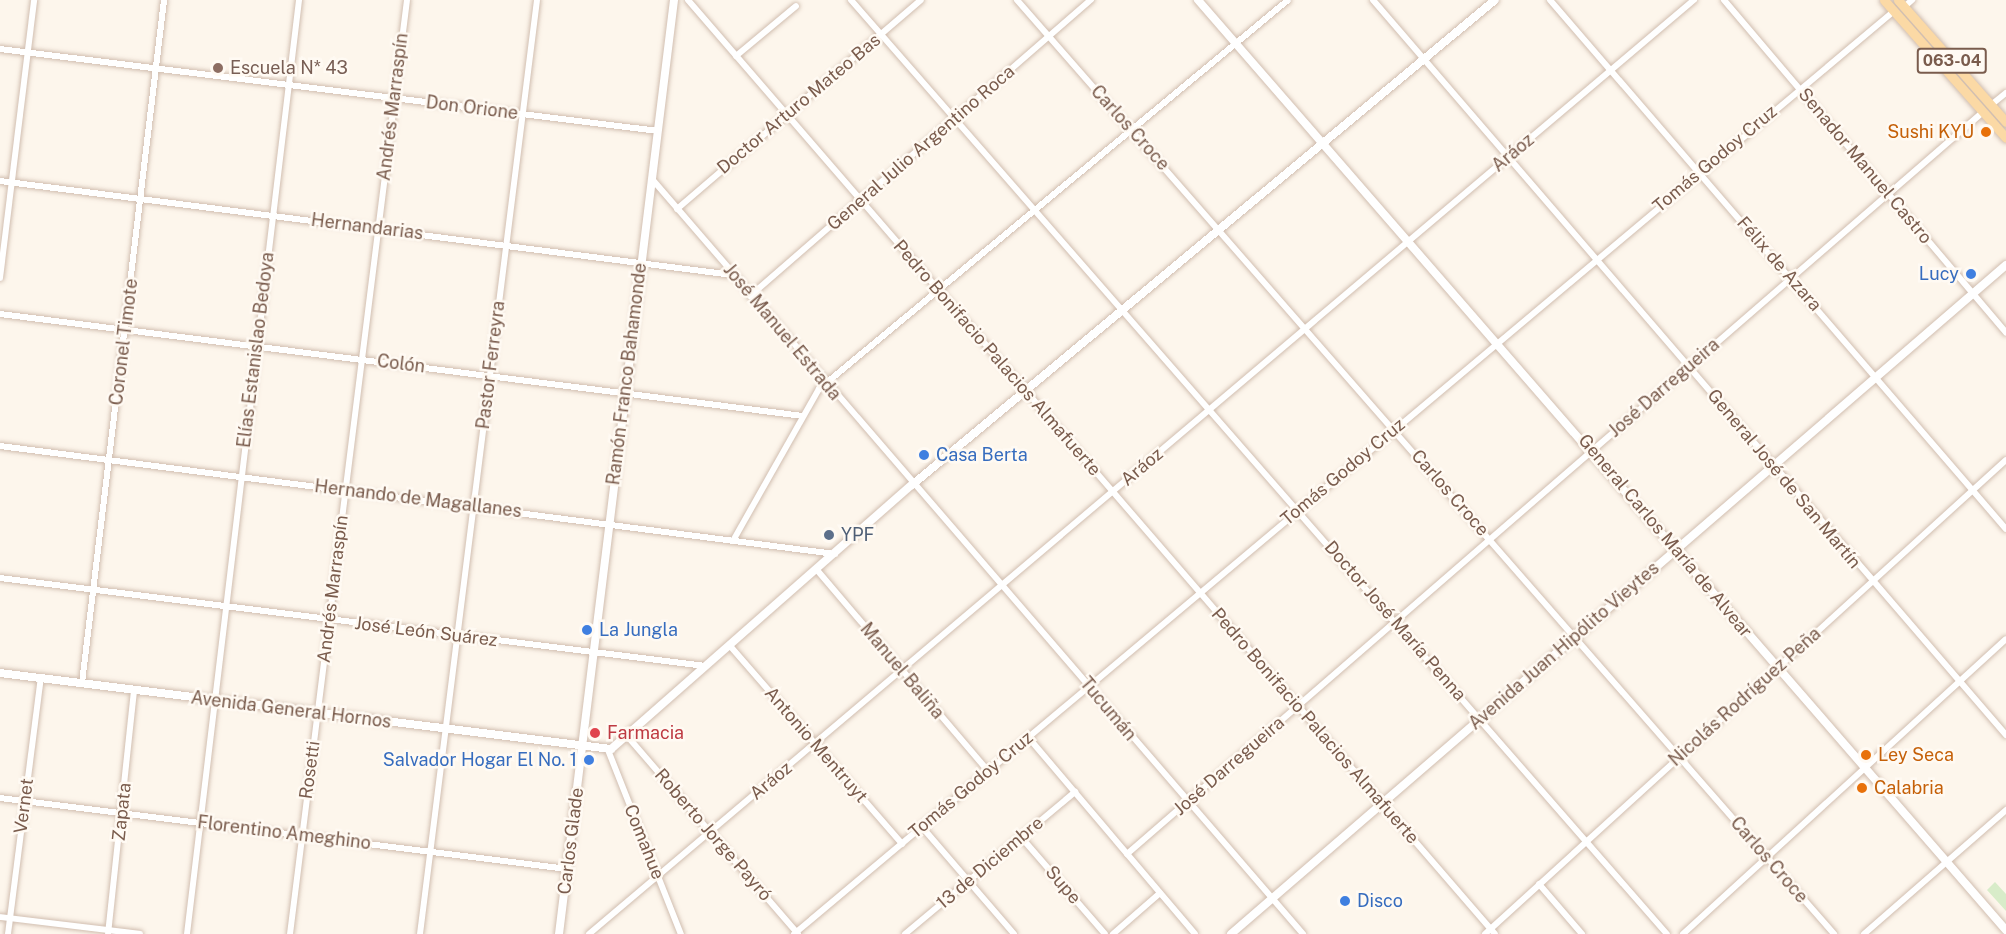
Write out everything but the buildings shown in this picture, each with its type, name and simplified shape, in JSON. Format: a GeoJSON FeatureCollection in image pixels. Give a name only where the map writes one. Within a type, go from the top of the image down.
{"type":"FeatureCollection","features":[{"type":"Feature","properties":{"kind":"main road"},"geometry":{"type":"LineString","coordinates":[[608,750],[628,737],[912,485],[1495,0]]}},
{"type":"Feature","properties":{"kind":"main road","name":"063-04"},"geometry":{"type":"LineString","coordinates":[[1884,0],[2006,138]]}},
{"type":"Feature","properties":{"kind":"main road","name":"063-04"},"geometry":{"type":"LineString","coordinates":[[1901,3],[2006,122]]}},
{"type":"Feature","properties":{"kind":"main road","name":"Avenida General Hornos"},"geometry":{"type":"LineString","coordinates":[[0,673],[583,749],[608,750]]}},
{"type":"Feature","properties":{"kind":"street"},"geometry":{"type":"LineString","coordinates":[[0,278],[34,0]]}},
{"type":"Feature","properties":{"kind":"street","name":"Coronel Timote"},"geometry":{"type":"LineString","coordinates":[[82,683],[164,0]]}},
{"type":"Feature","properties":{"kind":"street","name":"Elías Estanislao Bedoya"},"geometry":{"type":"LineString","coordinates":[[187,934],[213,700],[299,0]]}},
{"type":"Feature","properties":{"kind":"street","name":"Andrés Marraspín"},"geometry":{"type":"LineString","coordinates":[[318,714],[407,0]]}},
{"type":"Feature","properties":{"kind":"street","name":"Pastor Ferreyra"},"geometry":{"type":"LineString","coordinates":[[420,934],[537,0]]}},
{"type":"Feature","properties":{"kind":"street","name":"Ramón Franco Bahamonde"},"geometry":{"type":"LineString","coordinates":[[583,749],[607,524],[626,391],[674,0]]}},
{"type":"Feature","properties":{"kind":"street","name":"Pedro Bonifacio Palacios Almafuerte"},"geometry":{"type":"LineString","coordinates":[[688,0],[1493,931]]}},
{"type":"Feature","properties":{"kind":"street","name":"Doctor José María Penna"},"geometry":{"type":"LineString","coordinates":[[851,0],[1667,934]]}},
{"type":"Feature","properties":{"kind":"street","name":"Doctor Arturo Mateo Bas"},"geometry":{"type":"LineString","coordinates":[[677,209],[921,0]]}},
{"type":"Feature","properties":{"kind":"street","name":"Carlos Croce"},"geometry":{"type":"LineString","coordinates":[[1017,0],[1220,228],[1834,934]]}},
{"type":"Feature","properties":{"kind":"street","name":"General Julio Argentino Roca"},"geometry":{"type":"LineString","coordinates":[[750,296],[1091,0]]}},
{"type":"Feature","properties":{"kind":"street","name":"General Carlos María de Alvear"},"geometry":{"type":"LineString","coordinates":[[1198,0],[1592,450],[1777,669],[2006,930]]}},
{"type":"Feature","properties":{"kind":"street"},"geometry":{"type":"LineString","coordinates":[[734,539],[802,416],[825,383],[940,291],[1131,128],[1288,0]]}},
{"type":"Feature","properties":{"kind":"street","name":"General José de San Martín"},"geometry":{"type":"LineString","coordinates":[[1373,0],[1689,366],[1958,683],[2006,735]]}},
{"type":"Feature","properties":{"kind":"street","name":"Félix de Azara"},"geometry":{"type":"LineString","coordinates":[[1550,0],[1876,375],[2006,529]]}},
{"type":"Feature","properties":{"kind":"street","name":"Aráoz"},"geometry":{"type":"LineString","coordinates":[[589,934],[1694,0]]}},
{"type":"Feature","properties":{"kind":"street","name":"Senador Manuel Castro"},"geometry":{"type":"LineString","coordinates":[[1724,0],[2006,332]]}},
{"type":"Feature","properties":{"kind":"street"},"geometry":{"type":"LineString","coordinates":[[1901,3],[1912,0]]}},
{"type":"Feature","properties":{"kind":"street"},"geometry":{"type":"LineString","coordinates":[[736,56],[796,6]]}},
{"type":"Feature","properties":{"kind":"street","name":"Tomás Godoy Cruz"},"geometry":{"type":"LineString","coordinates":[[796,933],[1894,11]]}},
{"type":"Feature","properties":{"kind":"street","name":"Don Orione"},"geometry":{"type":"LineString","coordinates":[[0,49],[658,131]]}},
{"type":"Feature","properties":{"kind":"street"},"geometry":{"type":"LineString","coordinates":[[1991,105],[2006,93]]}},
{"type":"Feature","properties":{"kind":"street","name":"José Darregueira"},"geometry":{"type":"LineString","coordinates":[[1127,854],[1983,112]]}},
{"type":"Feature","properties":{"kind":"street","name":"José Manuel Estrada"},"geometry":{"type":"LineString","coordinates":[[652,179],[912,485]]}},
{"type":"Feature","properties":{"kind":"street","name":"Hernandarias"},"geometry":{"type":"LineString","coordinates":[[0,181],[733,275]]}},
{"type":"Feature","properties":{"kind":"street","name":"Avenida Juan Hipólito Vieytes"},"geometry":{"type":"LineString","coordinates":[[1231,934],[2006,265]]}},
{"type":"Feature","properties":{"kind":"street","name":"Colón"},"geometry":{"type":"LineString","coordinates":[[0,314],[626,391],[802,416]]}},
{"type":"Feature","properties":{"kind":"street","name":"Hernando de Magallanes"},"geometry":{"type":"LineString","coordinates":[[0,446],[474,504],[835,554]]}},
{"type":"Feature","properties":{"kind":"street","name":"Nicolás Rodríguez Peña"},"geometry":{"type":"LineString","coordinates":[[1485,934],[1493,931],[1539,884],[2006,460]]}},
{"type":"Feature","properties":{"kind":"street","name":"Tucumán"},"geometry":{"type":"LineString","coordinates":[[912,485],[1089,686],[1186,803],[1303,934]]}},
{"type":"Feature","properties":{"kind":"street","name":"Manuel Baliña"},"geometry":{"type":"LineString","coordinates":[[817,570],[988,771]]}},
{"type":"Feature","properties":{"kind":"street","name":"José León Suárez"},"geometry":{"type":"LineString","coordinates":[[0,578],[594,654],[709,666]]}},
{"type":"Feature","properties":{"kind":"street"},"geometry":{"type":"LineString","coordinates":[[1683,934],[2006,639]]}},
{"type":"Feature","properties":{"kind":"street","name":"Antonio Mentruyt"},"geometry":{"type":"LineString","coordinates":[[731,647],[902,844]]}},
{"type":"Feature","properties":{"kind":"street","name":"Vernet"},"geometry":{"type":"LineString","coordinates":[[8,934],[41,678]]}},
{"type":"Feature","properties":{"kind":"street","name":"Zapata"},"geometry":{"type":"LineString","coordinates":[[109,932],[134,690]]}},
{"type":"Feature","properties":{"kind":"street","name":"Rosetti"},"geometry":{"type":"LineString","coordinates":[[290,934],[318,714]]}},
{"type":"Feature","properties":{"kind":"street","name":"Roberto Jorge Payró"},"geometry":{"type":"LineString","coordinates":[[628,737],[796,933]]}},
{"type":"Feature","properties":{"kind":"street"},"geometry":{"type":"LineString","coordinates":[[1028,737],[1196,934]]}},
{"type":"Feature","properties":{"kind":"street","name":"Carlos Glade"},"geometry":{"type":"LineString","coordinates":[[559,934],[583,749]]}},
{"type":"Feature","properties":{"kind":"street","name":"Comahue"},"geometry":{"type":"LineString","coordinates":[[608,750],[681,934]]}},
{"type":"Feature","properties":{"kind":"street","name":"13 de Diciembre"},"geometry":{"type":"LineString","coordinates":[[905,934],[1075,792]]}},
{"type":"Feature","properties":{"kind":"street","name":"Florentino Ameghino"},"geometry":{"type":"LineString","coordinates":[[0,798],[568,869]]}},
{"type":"Feature","properties":{"kind":"street"},"geometry":{"type":"LineString","coordinates":[[1864,934],[2006,810]]}},
{"type":"Feature","properties":{"kind":"street"},"geometry":{"type":"LineString","coordinates":[[922,826],[1013,934]]}},
{"type":"Feature","properties":{"kind":"street","name":"Supe"},"geometry":{"type":"LineString","coordinates":[[1021,837],[1105,934]]}},
{"type":"Feature","properties":{"kind":"street"},"geometry":{"type":"LineString","coordinates":[[1539,884],[1582,934]]}},
{"type":"Feature","properties":{"kind":"street"},"geometry":{"type":"LineString","coordinates":[[1113,934],[1160,893]]}},
{"type":"Feature","properties":{"kind":"street"},"geometry":{"type":"LineString","coordinates":[[0,917],[140,934]]}},
{"type":"Feature","properties":{"kind":"green space"},"geometry":{"type":"Polygon","coordinates":[[[1995,882],[2006,894],[2006,911],[1987,890],[1995,882]]]}},
{"type":"Feature","properties":{"kind":"place","name":"Escuela N* 43"},"geometry":{"type":"Point","coordinates":[218,68]}},
{"type":"Feature","properties":{"kind":"place","name":"Sushi KYU"},"geometry":{"type":"Point","coordinates":[1986,132]}},
{"type":"Feature","properties":{"kind":"place","name":"Lucy"},"geometry":{"type":"Point","coordinates":[1971,274]}},
{"type":"Feature","properties":{"kind":"place","name":"Casa Berta"},"geometry":{"type":"Point","coordinates":[924,455]}},
{"type":"Feature","properties":{"kind":"place","name":"YPF"},"geometry":{"type":"Point","coordinates":[829,535]}},
{"type":"Feature","properties":{"kind":"place","name":"La Jungla"},"geometry":{"type":"Point","coordinates":[587,630]}},
{"type":"Feature","properties":{"kind":"place","name":"Farmacia"},"geometry":{"type":"Point","coordinates":[595,733]}},
{"type":"Feature","properties":{"kind":"place","name":"Ley Seca"},"geometry":{"type":"Point","coordinates":[1866,755]}},
{"type":"Feature","properties":{"kind":"place","name":"Salvador Hogar El No. 1"},"geometry":{"type":"Point","coordinates":[589,760]}},
{"type":"Feature","properties":{"kind":"place","name":"Calabria"},"geometry":{"type":"Point","coordinates":[1862,788]}},
{"type":"Feature","properties":{"kind":"place","name":"Disco"},"geometry":{"type":"Point","coordinates":[1345,901]}}]}
